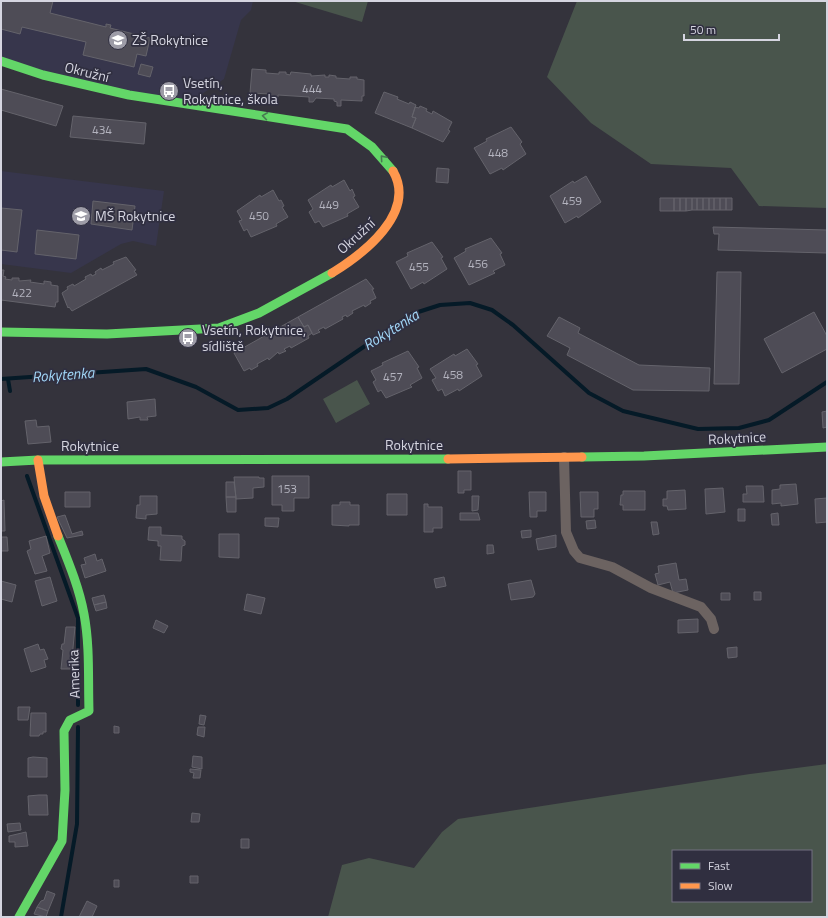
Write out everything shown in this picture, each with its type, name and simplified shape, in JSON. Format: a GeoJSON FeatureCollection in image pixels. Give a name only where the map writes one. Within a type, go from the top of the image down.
{"type":"FeatureCollection","features":[{"type":"Feature","properties":{"kind":"street","name":"Okružní"},"geometry":{"type":"LineString","coordinates":[[1,61],[29,72],[104,92],[347,129],[371,144],[393,169],[401,192],[388,226],[362,253],[317,282],[252,317],[219,328],[151,332],[65,334],[1,332]]}},
{"type":"Feature","properties":{"kind":"street","name":"Rokytnice"},"geometry":{"type":"LineString","coordinates":[[1,462],[38,460],[427,459],[644,456],[827,447]]}},
{"type":"Feature","properties":{"kind":"street"},"geometry":{"type":"LineString","coordinates":[[564,457],[566,532],[574,551],[580,558],[612,567],[651,588],[701,607],[711,619],[714,628]]}},
{"type":"Feature","properties":{"kind":"street","name":"Amerika"},"geometry":{"type":"LineString","coordinates":[[18,917],[62,841],[65,790],[64,731],[70,720],[89,710],[85,618],[81,598],[41,483],[38,460]]}},
{"type":"Feature","properties":{"kind":"shaded area","name":"ZŠ Rokytnice"},"geometry":{"type":"Polygon","coordinates":[[[1,1],[253,1],[251,10],[241,20],[224,79],[202,94],[197,106],[1,61],[1,1]]]}},
{"type":"Feature","properties":{"kind":"shaded area"},"geometry":{"type":"Polygon","coordinates":[[[292,1],[368,1],[362,22],[292,1]]]}},
{"type":"Feature","properties":{"kind":"shaded area"},"geometry":{"type":"Polygon","coordinates":[[[577,1],[827,1],[827,208],[759,206],[731,168],[651,164],[591,123],[547,77],[577,1]]]}},
{"type":"Feature","properties":{"kind":"shaded area","name":"MŠ Rokytnice"},"geometry":{"type":"Polygon","coordinates":[[[1,171],[164,191],[156,246],[133,241],[121,244],[71,273],[1,264],[1,171]]]}},
{"type":"Feature","properties":{"kind":"shaded area"},"geometry":{"type":"Polygon","coordinates":[[[357,380],[370,404],[336,423],[323,399],[357,380]]]}},
{"type":"Feature","properties":{"kind":"shaded area"},"geometry":{"type":"Polygon","coordinates":[[[827,764],[827,917],[328,917],[342,865],[369,858],[414,868],[442,832],[458,819],[750,774],[827,764]]]}},
{"type":"Feature","properties":{"kind":"building"},"geometry":{"type":"Polygon","coordinates":[[[1,1],[53,1],[50,13],[106,27],[106,24],[111,25],[110,28],[150,38],[146,56],[137,54],[134,67],[83,55],[86,42],[22,27],[20,34],[1,29],[1,1]]]}},
{"type":"Feature","properties":{"kind":"building"},"geometry":{"type":"Polygon","coordinates":[[[141,64],[153,67],[150,77],[138,74],[141,64]]]}},
{"type":"Feature","properties":{"kind":"building"},"geometry":{"type":"Polygon","coordinates":[[[252,69],[266,70],[266,73],[279,74],[279,72],[286,72],[286,74],[290,75],[291,72],[311,74],[311,76],[325,75],[325,77],[329,77],[329,75],[336,76],[336,78],[350,79],[350,77],[357,77],[357,79],[364,80],[364,96],[362,96],[362,101],[341,100],[341,106],[337,106],[337,102],[334,101],[334,99],[316,98],[313,102],[309,102],[309,97],[278,95],[278,97],[275,98],[271,97],[271,94],[250,93],[252,69]]]}},
{"type":"Feature","properties":{"kind":"building"},"geometry":{"type":"Polygon","coordinates":[[[1,89],[63,106],[56,126],[1,110],[1,89]]]}},
{"type":"Feature","properties":{"kind":"building"},"geometry":{"type":"Polygon","coordinates":[[[384,92],[398,97],[397,99],[409,104],[410,102],[416,105],[412,117],[416,118],[412,128],[375,113],[384,92]]]}},
{"type":"Feature","properties":{"kind":"building"},"geometry":{"type":"Polygon","coordinates":[[[420,106],[427,109],[426,111],[432,114],[433,111],[452,122],[448,130],[450,131],[443,142],[412,128],[416,118],[412,117],[415,107],[419,108],[420,106]]]}},
{"type":"Feature","properties":{"kind":"building"},"geometry":{"type":"Polygon","coordinates":[[[73,116],[146,123],[144,144],[70,137],[73,116]]]}},
{"type":"Feature","properties":{"kind":"building"},"geometry":{"type":"Polygon","coordinates":[[[511,127],[522,142],[520,144],[526,154],[503,170],[502,168],[490,174],[474,148],[487,141],[486,139],[511,127]]]}},
{"type":"Feature","properties":{"kind":"building"},"geometry":{"type":"Polygon","coordinates":[[[437,168],[449,169],[448,183],[436,182],[437,168]]]}},
{"type":"Feature","properties":{"kind":"building"},"geometry":{"type":"Polygon","coordinates":[[[586,176],[601,202],[578,218],[577,216],[565,223],[550,196],[573,181],[574,183],[586,176]]]}},
{"type":"Feature","properties":{"kind":"building"},"geometry":{"type":"Polygon","coordinates":[[[344,180],[350,191],[352,189],[355,196],[353,197],[359,207],[347,214],[348,216],[323,227],[319,221],[315,223],[309,212],[313,209],[308,200],[331,185],[332,187],[344,180]]]}},
{"type":"Feature","properties":{"kind":"building"},"geometry":{"type":"Polygon","coordinates":[[[273,190],[279,201],[281,200],[284,206],[282,207],[288,217],[276,224],[277,226],[251,237],[247,229],[244,231],[239,221],[242,220],[237,211],[260,195],[261,197],[273,190]]]}},
{"type":"Feature","properties":{"kind":"building"},"geometry":{"type":"Polygon","coordinates":[[[660,198],[674,198],[674,211],[660,211],[660,198]]]}},
{"type":"Feature","properties":{"kind":"building"},"geometry":{"type":"Polygon","coordinates":[[[674,198],[680,198],[680,211],[674,211],[674,198]]]}},
{"type":"Feature","properties":{"kind":"building"},"geometry":{"type":"Polygon","coordinates":[[[680,198],[686,198],[686,211],[680,211],[680,198]]]}},
{"type":"Feature","properties":{"kind":"building"},"geometry":{"type":"Polygon","coordinates":[[[686,198],[692,198],[692,210],[686,211],[686,198]]]}},
{"type":"Feature","properties":{"kind":"building"},"geometry":{"type":"Polygon","coordinates":[[[692,198],[697,198],[697,210],[692,210],[692,198]]]}},
{"type":"Feature","properties":{"kind":"building"},"geometry":{"type":"Polygon","coordinates":[[[697,198],[703,198],[703,210],[697,210],[697,198]]]}},
{"type":"Feature","properties":{"kind":"building"},"geometry":{"type":"Polygon","coordinates":[[[703,198],[709,198],[709,210],[703,210],[703,198]]]}},
{"type":"Feature","properties":{"kind":"building"},"geometry":{"type":"Polygon","coordinates":[[[709,198],[714,198],[714,210],[709,210],[709,198]]]}},
{"type":"Feature","properties":{"kind":"building"},"geometry":{"type":"Polygon","coordinates":[[[714,198],[720,198],[720,210],[714,210],[714,198]]]}},
{"type":"Feature","properties":{"kind":"building"},"geometry":{"type":"Polygon","coordinates":[[[720,198],[726,198],[726,210],[720,210],[720,198]]]}},
{"type":"Feature","properties":{"kind":"building"},"geometry":{"type":"Polygon","coordinates":[[[726,198],[732,198],[732,210],[726,210],[726,198]]]}},
{"type":"Feature","properties":{"kind":"building"},"geometry":{"type":"Polygon","coordinates":[[[93,201],[135,206],[132,230],[91,224],[93,201]]]}},
{"type":"Feature","properties":{"kind":"building"},"geometry":{"type":"Polygon","coordinates":[[[1,208],[22,210],[17,252],[1,250],[1,208]]]}},
{"type":"Feature","properties":{"kind":"building"},"geometry":{"type":"Polygon","coordinates":[[[713,227],[827,230],[827,253],[718,250],[719,234],[714,234],[713,227]]]}},
{"type":"Feature","properties":{"kind":"building"},"geometry":{"type":"Polygon","coordinates":[[[37,230],[79,235],[76,259],[35,254],[37,230]]]}},
{"type":"Feature","properties":{"kind":"building"},"geometry":{"type":"Polygon","coordinates":[[[491,238],[502,253],[500,254],[505,265],[493,271],[495,273],[469,285],[454,258],[466,251],[465,249],[491,238]]]}},
{"type":"Feature","properties":{"kind":"building"},"geometry":{"type":"Polygon","coordinates":[[[432,242],[443,257],[441,258],[447,269],[424,284],[423,282],[411,289],[396,262],[408,256],[407,253],[432,242]]]}},
{"type":"Feature","properties":{"kind":"building"},"geometry":{"type":"Polygon","coordinates":[[[126,257],[136,270],[134,271],[137,275],[72,311],[69,307],[68,308],[62,293],[68,289],[67,287],[73,284],[74,286],[86,279],[85,277],[91,274],[92,276],[96,274],[95,272],[101,268],[102,270],[114,264],[113,262],[126,257]]]}},
{"type":"Feature","properties":{"kind":"building"},"geometry":{"type":"Polygon","coordinates":[[[1,270],[4,270],[3,276],[6,277],[5,279],[12,280],[12,278],[19,278],[19,281],[31,280],[30,282],[44,284],[44,281],[51,282],[51,285],[58,286],[58,302],[56,302],[55,307],[1,300],[1,270]]]}},
{"type":"Feature","properties":{"kind":"building"},"geometry":{"type":"Polygon","coordinates":[[[717,272],[741,272],[739,384],[714,384],[717,272]]]}},
{"type":"Feature","properties":{"kind":"building"},"geometry":{"type":"Polygon","coordinates":[[[366,279],[374,289],[372,289],[376,298],[370,301],[371,303],[365,307],[364,305],[352,311],[353,313],[347,317],[346,315],[342,317],[343,319],[325,329],[324,327],[318,330],[320,332],[313,335],[308,325],[304,327],[298,317],[366,279]]]}},
{"type":"Feature","properties":{"kind":"building"},"geometry":{"type":"Polygon","coordinates":[[[814,312],[827,336],[827,349],[782,373],[764,339],[814,312]]]}},
{"type":"Feature","properties":{"kind":"building"},"geometry":{"type":"Polygon","coordinates":[[[298,317],[304,327],[308,325],[312,333],[308,336],[309,338],[291,348],[290,346],[284,349],[286,351],[279,354],[278,352],[269,360],[268,358],[257,364],[258,366],[251,370],[250,368],[244,371],[234,353],[298,317]]]}},
{"type":"Feature","properties":{"kind":"building"},"geometry":{"type":"Polygon","coordinates":[[[559,317],[580,328],[578,333],[639,365],[710,368],[709,391],[633,390],[567,355],[570,348],[547,336],[559,317]]]}},
{"type":"Feature","properties":{"kind":"building"},"geometry":{"type":"Polygon","coordinates":[[[467,349],[478,364],[476,365],[482,376],[459,391],[458,389],[445,396],[442,389],[438,391],[432,380],[436,378],[430,369],[454,354],[455,356],[467,349]]]}},
{"type":"Feature","properties":{"kind":"building"},"geometry":{"type":"Polygon","coordinates":[[[408,351],[419,367],[417,368],[422,378],[410,385],[412,387],[386,398],[381,390],[378,392],[373,382],[376,380],[371,371],[383,365],[382,363],[408,351]]]}},
{"type":"Feature","properties":{"kind":"building"},"geometry":{"type":"Polygon","coordinates":[[[155,399],[156,416],[147,417],[148,420],[140,420],[140,417],[128,419],[127,402],[155,399]]]}},
{"type":"Feature","properties":{"kind":"building"},"geometry":{"type":"Polygon","coordinates":[[[827,411],[827,427],[823,428],[822,412],[827,411]]]}},
{"type":"Feature","properties":{"kind":"building"},"geometry":{"type":"Polygon","coordinates":[[[36,420],[37,427],[49,426],[51,442],[28,444],[25,421],[36,420]]]}},
{"type":"Feature","properties":{"kind":"building"},"geometry":{"type":"Polygon","coordinates":[[[458,471],[471,471],[471,490],[464,490],[464,493],[458,493],[458,471]]]}},
{"type":"Feature","properties":{"kind":"building"},"geometry":{"type":"Polygon","coordinates":[[[272,476],[309,476],[309,498],[294,498],[294,511],[282,511],[282,505],[272,505],[272,476]]]}},
{"type":"Feature","properties":{"kind":"building"},"geometry":{"type":"Polygon","coordinates":[[[234,477],[264,478],[264,487],[253,488],[253,498],[236,499],[234,477]]]}},
{"type":"Feature","properties":{"kind":"building"},"geometry":{"type":"Polygon","coordinates":[[[226,482],[234,482],[236,497],[226,497],[226,482]]]}},
{"type":"Feature","properties":{"kind":"building"},"geometry":{"type":"Polygon","coordinates":[[[796,484],[798,504],[781,506],[781,503],[772,504],[772,490],[780,489],[780,485],[796,484]]]}},
{"type":"Feature","properties":{"kind":"building"},"geometry":{"type":"Polygon","coordinates":[[[746,486],[763,486],[764,502],[743,502],[743,494],[747,494],[746,486]]]}},
{"type":"Feature","properties":{"kind":"building"},"geometry":{"type":"Polygon","coordinates":[[[723,488],[725,512],[706,514],[705,489],[723,488]]]}},
{"type":"Feature","properties":{"kind":"building"},"geometry":{"type":"Polygon","coordinates":[[[685,490],[686,509],[668,510],[667,506],[663,506],[663,499],[667,499],[667,491],[685,490]]]}},
{"type":"Feature","properties":{"kind":"building"},"geometry":{"type":"Polygon","coordinates":[[[623,491],[645,491],[645,510],[623,510],[623,505],[620,505],[623,491]]]}},
{"type":"Feature","properties":{"kind":"building"},"geometry":{"type":"Polygon","coordinates":[[[65,492],[90,492],[90,507],[65,507],[65,492]]]}},
{"type":"Feature","properties":{"kind":"building"},"geometry":{"type":"Polygon","coordinates":[[[529,492],[546,492],[546,511],[537,511],[537,517],[530,517],[529,492]]]}},
{"type":"Feature","properties":{"kind":"building"},"geometry":{"type":"Polygon","coordinates":[[[580,492],[598,492],[598,509],[594,509],[594,517],[581,517],[580,492]]]}},
{"type":"Feature","properties":{"kind":"building"},"geometry":{"type":"Polygon","coordinates":[[[387,494],[407,494],[407,515],[387,515],[387,494]]]}},
{"type":"Feature","properties":{"kind":"building"},"geometry":{"type":"Polygon","coordinates":[[[140,496],[157,496],[157,514],[146,515],[146,519],[136,518],[137,505],[140,505],[140,496]]]}},
{"type":"Feature","properties":{"kind":"building"},"geometry":{"type":"Polygon","coordinates":[[[472,496],[479,496],[478,510],[472,511],[472,496]]]}},
{"type":"Feature","properties":{"kind":"building"},"geometry":{"type":"Polygon","coordinates":[[[226,497],[236,497],[236,512],[227,512],[226,497]]]}},
{"type":"Feature","properties":{"kind":"building"},"geometry":{"type":"Polygon","coordinates":[[[827,498],[827,522],[816,523],[815,499],[827,498]]]}},
{"type":"Feature","properties":{"kind":"building"},"geometry":{"type":"Polygon","coordinates":[[[4,500],[5,531],[1,531],[1,501],[4,500]]]}},
{"type":"Feature","properties":{"kind":"building"},"geometry":{"type":"Polygon","coordinates":[[[340,502],[350,502],[350,505],[359,505],[359,525],[332,525],[332,505],[340,505],[340,502]]]}},
{"type":"Feature","properties":{"kind":"building"},"geometry":{"type":"Polygon","coordinates":[[[424,504],[428,504],[428,507],[442,507],[442,528],[433,528],[433,532],[424,532],[424,504]]]}},
{"type":"Feature","properties":{"kind":"building"},"geometry":{"type":"Polygon","coordinates":[[[738,509],[745,509],[745,521],[738,521],[738,509]]]}},
{"type":"Feature","properties":{"kind":"building"},"geometry":{"type":"Polygon","coordinates":[[[460,513],[478,513],[480,520],[460,520],[460,513]]]}},
{"type":"Feature","properties":{"kind":"building"},"geometry":{"type":"Polygon","coordinates":[[[778,513],[779,525],[772,525],[771,514],[778,513]]]}},
{"type":"Feature","properties":{"kind":"building"},"geometry":{"type":"Polygon","coordinates":[[[65,515],[72,534],[82,531],[83,535],[67,538],[57,517],[65,515]]]}},
{"type":"Feature","properties":{"kind":"building"},"geometry":{"type":"Polygon","coordinates":[[[265,518],[279,518],[278,527],[265,526],[265,518]]]}},
{"type":"Feature","properties":{"kind":"building"},"geometry":{"type":"Polygon","coordinates":[[[595,520],[596,528],[587,529],[586,521],[595,520]]]}},
{"type":"Feature","properties":{"kind":"building"},"geometry":{"type":"Polygon","coordinates":[[[651,522],[657,522],[659,534],[653,535],[651,522]]]}},
{"type":"Feature","properties":{"kind":"building"},"geometry":{"type":"Polygon","coordinates":[[[149,527],[161,527],[161,535],[182,536],[182,539],[185,541],[185,545],[182,546],[181,561],[160,560],[161,546],[158,546],[158,541],[148,540],[149,527]]]}},
{"type":"Feature","properties":{"kind":"building"},"geometry":{"type":"Polygon","coordinates":[[[531,530],[531,537],[522,538],[521,531],[531,530]]]}},
{"type":"Feature","properties":{"kind":"building"},"geometry":{"type":"Polygon","coordinates":[[[219,534],[239,534],[239,558],[219,557],[219,534]]]}},
{"type":"Feature","properties":{"kind":"building"},"geometry":{"type":"Polygon","coordinates":[[[556,535],[556,547],[538,550],[536,539],[556,535]]]}},
{"type":"Feature","properties":{"kind":"building"},"geometry":{"type":"Polygon","coordinates":[[[46,536],[50,553],[42,556],[47,571],[35,574],[27,551],[31,549],[29,541],[46,536]]]}},
{"type":"Feature","properties":{"kind":"building"},"geometry":{"type":"Polygon","coordinates":[[[1,537],[7,537],[8,551],[1,551],[1,537]]]}},
{"type":"Feature","properties":{"kind":"building"},"geometry":{"type":"Polygon","coordinates":[[[487,545],[493,545],[494,553],[487,554],[487,545]]]}},
{"type":"Feature","properties":{"kind":"building"},"geometry":{"type":"Polygon","coordinates":[[[95,554],[97,561],[102,559],[106,571],[85,578],[81,565],[86,564],[84,558],[95,554]]]}},
{"type":"Feature","properties":{"kind":"building"},"geometry":{"type":"Polygon","coordinates":[[[676,563],[679,580],[686,579],[688,590],[673,593],[670,582],[658,585],[655,574],[659,573],[658,566],[676,563]]]}},
{"type":"Feature","properties":{"kind":"building"},"geometry":{"type":"Polygon","coordinates":[[[50,577],[57,601],[42,606],[35,581],[50,577]]]}},
{"type":"Feature","properties":{"kind":"building"},"geometry":{"type":"Polygon","coordinates":[[[444,577],[446,586],[436,588],[434,579],[444,577]]]}},
{"type":"Feature","properties":{"kind":"building"},"geometry":{"type":"Polygon","coordinates":[[[531,580],[535,594],[533,597],[511,600],[508,584],[531,580]]]}},
{"type":"Feature","properties":{"kind":"building"},"geometry":{"type":"Polygon","coordinates":[[[1,581],[16,585],[12,602],[1,599],[1,581]]]}},
{"type":"Feature","properties":{"kind":"building"},"geometry":{"type":"Polygon","coordinates":[[[754,592],[761,592],[761,600],[754,600],[754,592]]]}},
{"type":"Feature","properties":{"kind":"building"},"geometry":{"type":"Polygon","coordinates":[[[721,593],[730,593],[730,600],[721,600],[721,593]]]}},
{"type":"Feature","properties":{"kind":"building"},"geometry":{"type":"Polygon","coordinates":[[[247,594],[265,598],[261,614],[244,610],[247,594]]]}},
{"type":"Feature","properties":{"kind":"building"},"geometry":{"type":"Polygon","coordinates":[[[104,595],[106,602],[94,605],[92,598],[104,595]]]}},
{"type":"Feature","properties":{"kind":"building"},"geometry":{"type":"Polygon","coordinates":[[[106,602],[107,608],[96,611],[94,605],[106,602]]]}},
{"type":"Feature","properties":{"kind":"building"},"geometry":{"type":"Polygon","coordinates":[[[698,619],[698,632],[678,633],[678,620],[698,619]]]}},
{"type":"Feature","properties":{"kind":"building"},"geometry":{"type":"Polygon","coordinates":[[[156,620],[168,626],[164,633],[153,628],[156,620]]]}},
{"type":"Feature","properties":{"kind":"building"},"geometry":{"type":"Polygon","coordinates":[[[66,627],[75,627],[71,669],[61,669],[63,650],[61,649],[62,644],[64,644],[66,627]]]}},
{"type":"Feature","properties":{"kind":"building"},"geometry":{"type":"Polygon","coordinates":[[[38,644],[40,650],[44,649],[48,659],[44,660],[46,667],[31,672],[24,649],[38,644]]]}},
{"type":"Feature","properties":{"kind":"building"},"geometry":{"type":"Polygon","coordinates":[[[737,647],[737,657],[728,658],[727,648],[737,647]]]}},
{"type":"Feature","properties":{"kind":"building"},"geometry":{"type":"Polygon","coordinates":[[[18,707],[30,707],[28,720],[18,720],[18,707]]]}},
{"type":"Feature","properties":{"kind":"building"},"geometry":{"type":"Polygon","coordinates":[[[31,713],[46,713],[46,732],[43,732],[43,734],[40,734],[39,736],[30,736],[31,713]]]}},
{"type":"Feature","properties":{"kind":"building"},"geometry":{"type":"Polygon","coordinates":[[[200,715],[206,716],[204,725],[199,724],[200,715]]]}},
{"type":"Feature","properties":{"kind":"building"},"geometry":{"type":"Polygon","coordinates":[[[114,726],[119,727],[119,733],[114,733],[114,726]]]}},
{"type":"Feature","properties":{"kind":"building"},"geometry":{"type":"Polygon","coordinates":[[[198,727],[205,727],[204,737],[197,735],[198,727]]]}},
{"type":"Feature","properties":{"kind":"building"},"geometry":{"type":"Polygon","coordinates":[[[193,756],[202,757],[202,769],[192,767],[193,756]]]}},
{"type":"Feature","properties":{"kind":"building"},"geometry":{"type":"Polygon","coordinates":[[[28,758],[47,758],[47,777],[28,777],[28,758]]]}},
{"type":"Feature","properties":{"kind":"building"},"geometry":{"type":"Polygon","coordinates":[[[190,769],[201,770],[200,778],[193,778],[194,773],[190,772],[190,769]]]}},
{"type":"Feature","properties":{"kind":"building"},"geometry":{"type":"Polygon","coordinates":[[[47,795],[48,815],[29,815],[28,796],[47,795]]]}},
{"type":"Feature","properties":{"kind":"building"},"geometry":{"type":"Polygon","coordinates":[[[192,813],[200,814],[199,822],[191,822],[192,813]]]}},
{"type":"Feature","properties":{"kind":"building"},"geometry":{"type":"Polygon","coordinates":[[[20,823],[21,830],[8,832],[7,824],[20,823]]]}},
{"type":"Feature","properties":{"kind":"building"},"geometry":{"type":"Polygon","coordinates":[[[26,832],[28,846],[15,847],[15,842],[9,842],[9,836],[26,832]]]}},
{"type":"Feature","properties":{"kind":"building"},"geometry":{"type":"Polygon","coordinates":[[[241,839],[249,839],[249,848],[241,848],[241,839]]]}},
{"type":"Feature","properties":{"kind":"building"},"geometry":{"type":"Polygon","coordinates":[[[190,876],[198,876],[198,883],[190,883],[190,876]]]}},
{"type":"Feature","properties":{"kind":"building"},"geometry":{"type":"Polygon","coordinates":[[[114,880],[119,880],[119,887],[114,887],[114,880]]]}},
{"type":"Feature","properties":{"kind":"building"},"geometry":{"type":"Polygon","coordinates":[[[47,891],[55,894],[48,911],[37,907],[41,901],[44,900],[47,891]]]}},
{"type":"Feature","properties":{"kind":"building"},"geometry":{"type":"Polygon","coordinates":[[[87,901],[97,906],[92,917],[79,917],[87,901]]]}},
{"type":"Feature","properties":{"kind":"building"},"geometry":{"type":"Polygon","coordinates":[[[37,907],[48,911],[46,917],[34,914],[37,907]]]}},
{"type":"Feature","properties":{"kind":"waterway","name":"Rokytenka"},"geometry":{"type":"LineString","coordinates":[[1,379],[146,369],[196,387],[238,410],[268,408],[287,399],[412,314],[440,305],[470,303],[492,310],[513,325],[589,393],[623,411],[698,429],[739,428],[769,420],[827,382]]}},
{"type":"Feature","properties":{"kind":"waterway"},"geometry":{"type":"LineString","coordinates":[[8,379],[10,391]]}},
{"type":"Feature","properties":{"kind":"waterway"},"geometry":{"type":"LineString","coordinates":[[27,476],[78,618],[78,705]]}},
{"type":"Feature","properties":{"kind":"waterway"},"geometry":{"type":"LineString","coordinates":[[61,917],[77,824],[78,727]]}},
{"type":"Feature","properties":{"kind":"traffic: fast"},"geometry":{"type":"LineString","coordinates":[[1,61],[43,75],[129,95],[347,129],[372,147],[393,171]]}},
{"type":"Feature","properties":{"kind":"traffic: fast"},"geometry":{"type":"LineString","coordinates":[[1,332],[107,334],[219,328],[259,313],[332,273]]}},
{"type":"Feature","properties":{"kind":"traffic: fast"},"geometry":{"type":"LineString","coordinates":[[582,457],[644,456],[827,447]]}},
{"type":"Feature","properties":{"kind":"traffic: fast"},"geometry":{"type":"LineString","coordinates":[[1,462],[38,460],[448,459]]}},
{"type":"Feature","properties":{"kind":"traffic: fast"},"geometry":{"type":"LineString","coordinates":[[19,917],[62,841],[65,790],[64,731],[70,720],[89,711],[88,650],[84,614],[76,584],[58,536]]}},
{"type":"Feature","properties":{"kind":"traffic: slow"},"geometry":{"type":"LineString","coordinates":[[332,273],[345,265],[371,243],[383,231],[392,217],[398,202],[399,187],[393,171]]}},
{"type":"Feature","properties":{"kind":"traffic: slow"},"geometry":{"type":"LineString","coordinates":[[448,459],[582,457]]}},
{"type":"Feature","properties":{"kind":"traffic: slow"},"geometry":{"type":"LineString","coordinates":[[38,460],[44,496],[58,536]]}},
{"type":"Feature","properties":{"kind":"place","name":"ZŠ Rokytnice"},"geometry":{"type":"Point","coordinates":[118,40]}},
{"type":"Feature","properties":{"kind":"place","name":"Vsetín, Rokytnice, škola"},"geometry":{"type":"Point","coordinates":[169,91]}},
{"type":"Feature","properties":{"kind":"place","name":"MŠ Rokytnice"},"geometry":{"type":"Point","coordinates":[81,216]}},
{"type":"Feature","properties":{"kind":"place","name":"Vsetín, Rokytnice, sídliště"},"geometry":{"type":"Point","coordinates":[188,338]}}]}
